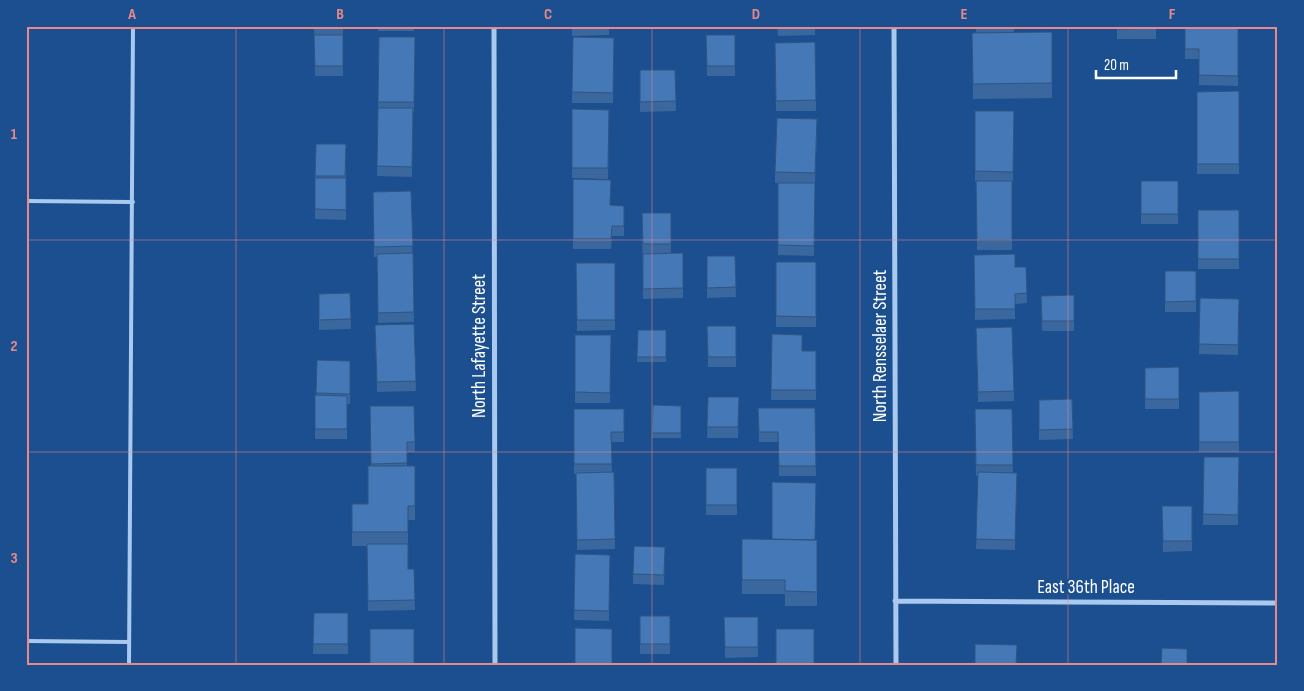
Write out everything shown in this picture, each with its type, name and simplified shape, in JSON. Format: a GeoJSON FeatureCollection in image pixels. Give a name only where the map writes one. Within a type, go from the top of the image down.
{"type":"FeatureCollection","features":[{"type":"Feature","properties":{"kind":"street","name":"North Lafayette Street"},"geometry":{"type":"LineString","coordinates":[[494,26],[495,665]]}},
{"type":"Feature","properties":{"kind":"street","name":"North Rensselaer Street"},"geometry":{"type":"LineString","coordinates":[[894,26],[896,665]]}},
{"type":"Feature","properties":{"kind":"street","name":"East 36th Place"},"geometry":{"type":"LineString","coordinates":[[895,601],[1278,603]]}},
{"type":"Feature","properties":{"kind":"lane"},"geometry":{"type":"LineString","coordinates":[[129,665],[133,26]]}},
{"type":"Feature","properties":{"kind":"lane"},"geometry":{"type":"LineString","coordinates":[[26,201],[133,202]]}},
{"type":"Feature","properties":{"kind":"lane"},"geometry":{"type":"LineString","coordinates":[[26,641],[129,642]]}},
{"type":"Feature","properties":{"kind":"building"},"geometry":{"type":"Polygon","coordinates":[[[314,26],[343,26],[343,28],[314,28],[314,26]]]}},
{"type":"Feature","properties":{"kind":"building"},"geometry":{"type":"Polygon","coordinates":[[[1117,26],[1156,26],[1156,28],[1117,29],[1117,26]]]}},
{"type":"Feature","properties":{"kind":"building"},"geometry":{"type":"Polygon","coordinates":[[[1200,26],[1238,26],[1238,76],[1199,75],[1199,49],[1185,49],[1185,28],[1200,28],[1200,26]]]}},
{"type":"Feature","properties":{"kind":"building"},"geometry":{"type":"Polygon","coordinates":[[[1052,32],[1052,83],[973,84],[972,33],[1052,32]]]}},
{"type":"Feature","properties":{"kind":"building"},"geometry":{"type":"Polygon","coordinates":[[[314,35],[343,35],[343,66],[315,66],[314,35]]]}},
{"type":"Feature","properties":{"kind":"building"},"geometry":{"type":"Polygon","coordinates":[[[706,35],[735,35],[735,66],[707,66],[706,35]]]}},
{"type":"Feature","properties":{"kind":"building"},"geometry":{"type":"Polygon","coordinates":[[[379,37],[415,37],[414,102],[378,102],[379,37]]]}},
{"type":"Feature","properties":{"kind":"building"},"geometry":{"type":"Polygon","coordinates":[[[573,37],[614,38],[613,93],[572,92],[573,37]]]}},
{"type":"Feature","properties":{"kind":"building"},"geometry":{"type":"Polygon","coordinates":[[[815,42],[816,100],[776,101],[775,43],[815,42]]]}},
{"type":"Feature","properties":{"kind":"building"},"geometry":{"type":"Polygon","coordinates":[[[640,70],[675,70],[676,101],[640,102],[640,70]]]}},
{"type":"Feature","properties":{"kind":"building"},"geometry":{"type":"Polygon","coordinates":[[[1239,91],[1239,164],[1197,164],[1197,92],[1239,91]]]}},
{"type":"Feature","properties":{"kind":"building"},"geometry":{"type":"Polygon","coordinates":[[[378,108],[413,108],[412,167],[377,166],[378,108]]]}},
{"type":"Feature","properties":{"kind":"building"},"geometry":{"type":"Polygon","coordinates":[[[572,109],[609,110],[608,168],[572,168],[572,109]]]}},
{"type":"Feature","properties":{"kind":"building"},"geometry":{"type":"Polygon","coordinates":[[[975,111],[1014,111],[1013,172],[975,171],[975,111]]]}},
{"type":"Feature","properties":{"kind":"building"},"geometry":{"type":"Polygon","coordinates":[[[777,118],[817,119],[815,173],[775,172],[777,118]]]}},
{"type":"Feature","properties":{"kind":"building"},"geometry":{"type":"Polygon","coordinates":[[[316,144],[346,144],[345,176],[315,176],[316,144]]]}},
{"type":"Feature","properties":{"kind":"building"},"geometry":{"type":"Polygon","coordinates":[[[315,178],[346,178],[346,210],[315,209],[315,178]]]}},
{"type":"Feature","properties":{"kind":"building"},"geometry":{"type":"Polygon","coordinates":[[[573,179],[611,180],[610,205],[624,206],[624,226],[612,226],[611,239],[573,239],[573,179]]]}},
{"type":"Feature","properties":{"kind":"building"},"geometry":{"type":"Polygon","coordinates":[[[976,181],[1012,181],[1012,240],[977,240],[976,181]]]}},
{"type":"Feature","properties":{"kind":"building"},"geometry":{"type":"Polygon","coordinates":[[[1141,181],[1178,181],[1178,214],[1141,214],[1141,181]]]}},
{"type":"Feature","properties":{"kind":"building"},"geometry":{"type":"Polygon","coordinates":[[[778,183],[815,183],[814,246],[778,245],[778,183]]]}},
{"type":"Feature","properties":{"kind":"building"},"geometry":{"type":"Polygon","coordinates":[[[411,191],[413,246],[374,247],[373,192],[411,191]]]}},
{"type":"Feature","properties":{"kind":"building"},"geometry":{"type":"Polygon","coordinates":[[[1198,210],[1239,210],[1239,259],[1198,259],[1198,210]]]}},
{"type":"Feature","properties":{"kind":"building"},"geometry":{"type":"Polygon","coordinates":[[[642,213],[671,213],[671,244],[643,244],[642,213]]]}},
{"type":"Feature","properties":{"kind":"building"},"geometry":{"type":"Polygon","coordinates":[[[413,253],[414,312],[378,313],[377,254],[413,253]]]}},
{"type":"Feature","properties":{"kind":"building"},"geometry":{"type":"Polygon","coordinates":[[[683,253],[683,288],[643,289],[643,254],[683,253]]]}},
{"type":"Feature","properties":{"kind":"building"},"geometry":{"type":"Polygon","coordinates":[[[1015,254],[1015,267],[1026,267],[1027,293],[1015,294],[1015,309],[975,309],[974,255],[1015,254]]]}},
{"type":"Feature","properties":{"kind":"building"},"geometry":{"type":"Polygon","coordinates":[[[707,256],[735,256],[736,287],[707,288],[707,256]]]}},
{"type":"Feature","properties":{"kind":"building"},"geometry":{"type":"Polygon","coordinates":[[[776,262],[816,262],[816,317],[776,316],[776,262]]]}},
{"type":"Feature","properties":{"kind":"building"},"geometry":{"type":"Polygon","coordinates":[[[576,263],[615,263],[615,320],[577,320],[576,263]]]}},
{"type":"Feature","properties":{"kind":"building"},"geometry":{"type":"Polygon","coordinates":[[[1165,271],[1196,271],[1196,301],[1165,302],[1165,271]]]}},
{"type":"Feature","properties":{"kind":"building"},"geometry":{"type":"Polygon","coordinates":[[[350,293],[351,319],[319,320],[319,294],[350,293]]]}},
{"type":"Feature","properties":{"kind":"building"},"geometry":{"type":"Polygon","coordinates":[[[1074,295],[1074,321],[1042,321],[1041,296],[1074,295]]]}},
{"type":"Feature","properties":{"kind":"building"},"geometry":{"type":"Polygon","coordinates":[[[1200,298],[1239,299],[1238,345],[1199,344],[1200,298]]]}},
{"type":"Feature","properties":{"kind":"building"},"geometry":{"type":"Polygon","coordinates":[[[414,324],[416,381],[377,382],[375,325],[414,324]]]}},
{"type":"Feature","properties":{"kind":"building"},"geometry":{"type":"Polygon","coordinates":[[[707,326],[736,326],[736,357],[708,357],[707,326]]]}},
{"type":"Feature","properties":{"kind":"building"},"geometry":{"type":"Polygon","coordinates":[[[1012,327],[1014,391],[978,392],[976,328],[1012,327]]]}},
{"type":"Feature","properties":{"kind":"building"},"geometry":{"type":"Polygon","coordinates":[[[638,330],[666,330],[666,357],[637,357],[638,330]]]}},
{"type":"Feature","properties":{"kind":"building"},"geometry":{"type":"Polygon","coordinates":[[[772,334],[802,335],[802,351],[816,351],[816,390],[771,390],[772,334]]]}},
{"type":"Feature","properties":{"kind":"building"},"geometry":{"type":"Polygon","coordinates":[[[575,335],[611,335],[610,393],[575,392],[575,335]]]}},
{"type":"Feature","properties":{"kind":"building"},"geometry":{"type":"Polygon","coordinates":[[[317,360],[350,361],[350,394],[316,393],[317,360]]]}},
{"type":"Feature","properties":{"kind":"building"},"geometry":{"type":"Polygon","coordinates":[[[1179,367],[1179,399],[1145,399],[1145,368],[1179,367]]]}},
{"type":"Feature","properties":{"kind":"building"},"geometry":{"type":"Polygon","coordinates":[[[1239,391],[1239,442],[1199,442],[1199,392],[1239,391]]]}},
{"type":"Feature","properties":{"kind":"building"},"geometry":{"type":"Polygon","coordinates":[[[315,395],[347,396],[347,429],[315,429],[315,395]]]}},
{"type":"Feature","properties":{"kind":"building"},"geometry":{"type":"Polygon","coordinates":[[[708,397],[739,397],[738,427],[707,427],[708,397]]]}},
{"type":"Feature","properties":{"kind":"building"},"geometry":{"type":"Polygon","coordinates":[[[1072,399],[1073,429],[1039,430],[1039,400],[1072,399]]]}},
{"type":"Feature","properties":{"kind":"building"},"geometry":{"type":"Polygon","coordinates":[[[653,405],[681,406],[681,433],[652,433],[653,405]]]}},
{"type":"Feature","properties":{"kind":"building"},"geometry":{"type":"Polygon","coordinates":[[[370,406],[414,406],[415,442],[407,442],[407,463],[371,464],[370,406]]]}},
{"type":"Feature","properties":{"kind":"building"},"geometry":{"type":"Polygon","coordinates":[[[758,408],[815,408],[816,466],[779,466],[778,432],[759,432],[758,408]]]}},
{"type":"Feature","properties":{"kind":"building"},"geometry":{"type":"Polygon","coordinates":[[[574,409],[624,409],[624,432],[611,432],[612,464],[574,464],[574,409]]]}},
{"type":"Feature","properties":{"kind":"building"},"geometry":{"type":"Polygon","coordinates":[[[975,409],[1012,409],[1013,465],[976,465],[975,409]]]}},
{"type":"Feature","properties":{"kind":"building"},"geometry":{"type":"Polygon","coordinates":[[[1204,457],[1239,457],[1238,515],[1203,514],[1204,457]]]}},
{"type":"Feature","properties":{"kind":"building"},"geometry":{"type":"Polygon","coordinates":[[[368,466],[415,466],[415,506],[408,506],[408,532],[352,532],[352,504],[368,504],[368,466]]]}},
{"type":"Feature","properties":{"kind":"building"},"geometry":{"type":"Polygon","coordinates":[[[706,468],[737,468],[737,505],[706,505],[706,468]]]}},
{"type":"Feature","properties":{"kind":"building"},"geometry":{"type":"Polygon","coordinates":[[[614,472],[615,539],[577,540],[576,473],[614,472]]]}},
{"type":"Feature","properties":{"kind":"building"},"geometry":{"type":"Polygon","coordinates":[[[978,472],[1017,473],[1015,540],[976,539],[978,472]]]}},
{"type":"Feature","properties":{"kind":"building"},"geometry":{"type":"Polygon","coordinates":[[[772,482],[816,483],[815,540],[772,539],[772,482]]]}},
{"type":"Feature","properties":{"kind":"building"},"geometry":{"type":"Polygon","coordinates":[[[1162,506],[1192,506],[1192,541],[1163,541],[1162,506]]]}},
{"type":"Feature","properties":{"kind":"building"},"geometry":{"type":"Polygon","coordinates":[[[742,539],[817,540],[817,592],[785,591],[785,580],[742,580],[742,539]]]}},
{"type":"Feature","properties":{"kind":"building"},"geometry":{"type":"Polygon","coordinates":[[[367,544],[408,544],[408,569],[414,569],[415,600],[368,601],[367,544]]]}},
{"type":"Feature","properties":{"kind":"building"},"geometry":{"type":"Polygon","coordinates":[[[634,546],[665,547],[664,575],[633,574],[634,546]]]}},
{"type":"Feature","properties":{"kind":"building"},"geometry":{"type":"Polygon","coordinates":[[[575,554],[610,555],[609,611],[574,610],[575,554]]]}},
{"type":"Feature","properties":{"kind":"building"},"geometry":{"type":"Polygon","coordinates":[[[314,613],[348,613],[348,644],[313,644],[314,613]]]}},
{"type":"Feature","properties":{"kind":"building"},"geometry":{"type":"Polygon","coordinates":[[[640,616],[670,616],[670,644],[640,644],[640,616]]]}},
{"type":"Feature","properties":{"kind":"building"},"geometry":{"type":"Polygon","coordinates":[[[724,617],[758,617],[758,647],[725,647],[724,617]]]}},
{"type":"Feature","properties":{"kind":"building"},"geometry":{"type":"Polygon","coordinates":[[[575,628],[612,629],[612,665],[575,665],[575,628]]]}},
{"type":"Feature","properties":{"kind":"building"},"geometry":{"type":"Polygon","coordinates":[[[370,629],[414,629],[414,665],[370,665],[370,629]]]}},
{"type":"Feature","properties":{"kind":"building"},"geometry":{"type":"Polygon","coordinates":[[[776,629],[814,629],[814,665],[776,665],[776,629]]]}},
{"type":"Feature","properties":{"kind":"building"},"geometry":{"type":"Polygon","coordinates":[[[975,644],[1017,645],[1016,665],[975,665],[975,644]]]}},
{"type":"Feature","properties":{"kind":"building"},"geometry":{"type":"Polygon","coordinates":[[[1162,648],[1187,649],[1187,665],[1161,665],[1162,648]]]}},
{"type":"Feature","properties":{"kind":"building"},"geometry":{"type":"Polygon","coordinates":[[[1230,664],[1230,665],[1197,665],[1230,664]]]}}]}
